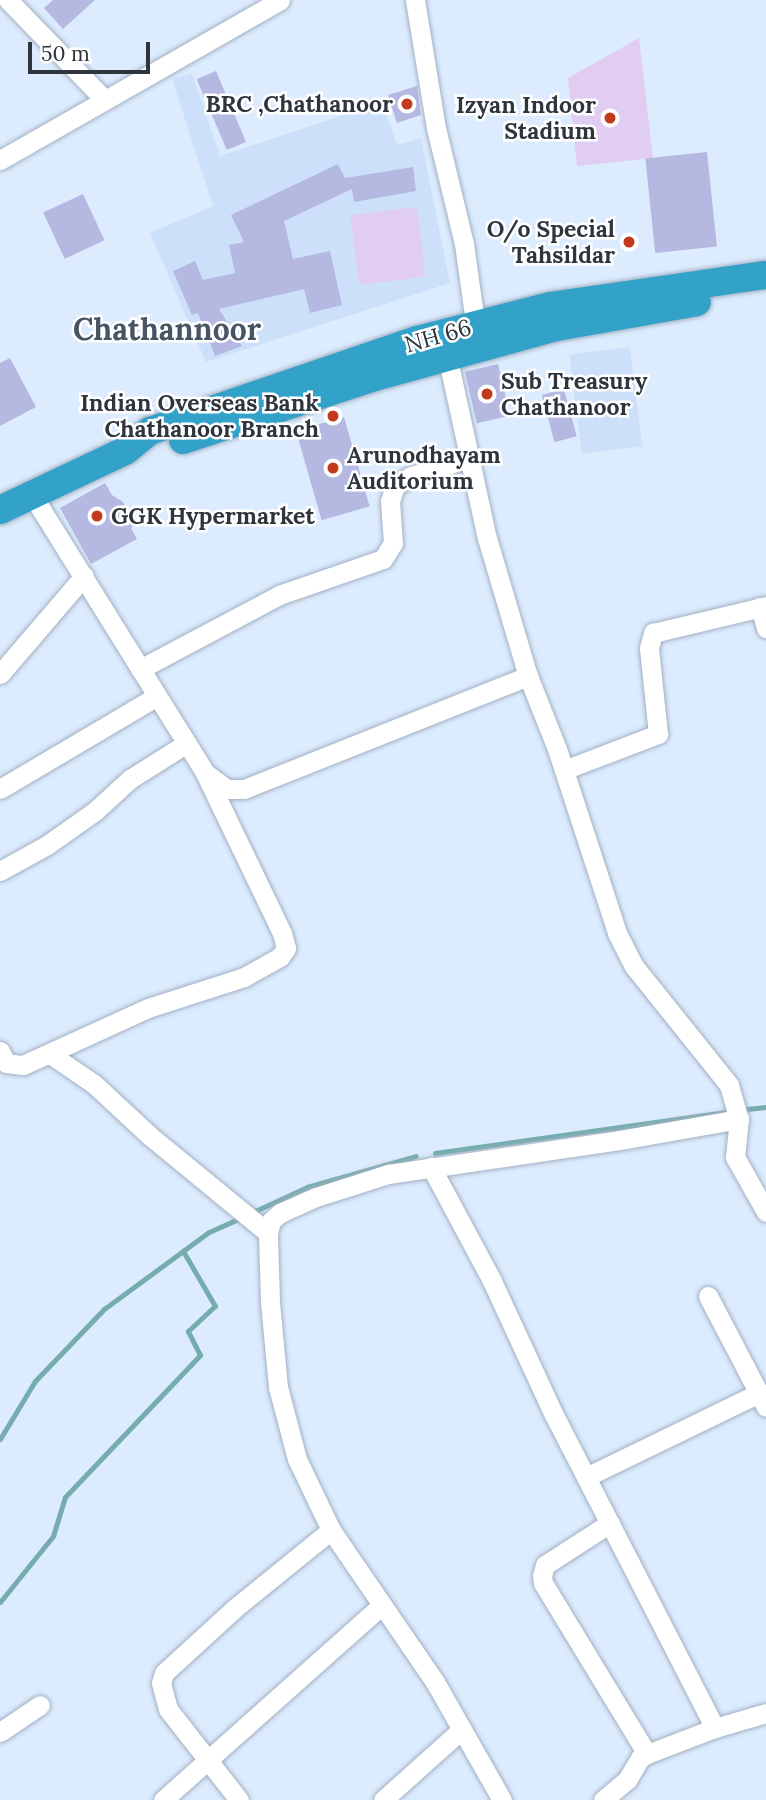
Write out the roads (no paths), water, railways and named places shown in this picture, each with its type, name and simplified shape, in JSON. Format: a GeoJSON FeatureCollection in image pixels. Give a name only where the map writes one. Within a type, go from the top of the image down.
{"type":"FeatureCollection","features":[{"type":"Feature","properties":{"kind":"highway","name":"NH 66"},"geometry":{"type":"LineString","coordinates":[[0,510],[125,451],[154,450],[375,377],[445,346],[477,337],[550,306],[766,275]]}},
{"type":"Feature","properties":{"kind":"highway","name":"NH 66"},"geometry":{"type":"LineString","coordinates":[[477,337],[557,327],[627,313],[766,295]]}},
{"type":"Feature","properties":{"kind":"street"},"geometry":{"type":"LineString","coordinates":[[8,0],[104,99]]}},
{"type":"Feature","properties":{"kind":"street"},"geometry":{"type":"LineString","coordinates":[[0,160],[280,0]]}},
{"type":"Feature","properties":{"kind":"street"},"geometry":{"type":"LineString","coordinates":[[415,0],[436,128],[464,244],[477,337]]}},
{"type":"Feature","properties":{"kind":"street"},"geometry":{"type":"LineString","coordinates":[[445,346],[487,538],[528,676],[564,770],[621,943],[641,976],[729,1084],[739,1119],[735,1157],[766,1212]]}},
{"type":"Feature","properties":{"kind":"street"},"geometry":{"type":"LineString","coordinates":[[140,669],[279,595],[383,559],[393,543],[390,501],[395,486],[411,476],[469,458]]}},
{"type":"Feature","properties":{"kind":"street"},"geometry":{"type":"LineString","coordinates":[[0,1051],[6,1063],[13,1066],[50,1054],[148,1008],[244,977],[269,965],[280,957],[285,948],[282,933],[205,773],[32,493]]}},
{"type":"Feature","properties":{"kind":"street"},"geometry":{"type":"LineString","coordinates":[[0,674],[84,576]]}},
{"type":"Feature","properties":{"kind":"street"},"geometry":{"type":"LineString","coordinates":[[564,770],[658,734],[649,648],[653,633],[763,607],[766,628]]}},
{"type":"Feature","properties":{"kind":"street"},"geometry":{"type":"LineString","coordinates":[[205,773],[223,787],[232,790],[244,789],[528,676]]}},
{"type":"Feature","properties":{"kind":"street"},"geometry":{"type":"LineString","coordinates":[[0,789],[157,696]]}},
{"type":"Feature","properties":{"kind":"street"},"geometry":{"type":"LineString","coordinates":[[0,871],[47,845],[95,811],[130,779],[187,743]]}},
{"type":"Feature","properties":{"kind":"street"},"geometry":{"type":"LineString","coordinates":[[50,1054],[94,1084],[150,1136],[268,1233]]}},
{"type":"Feature","properties":{"kind":"street"},"geometry":{"type":"LineString","coordinates":[[502,1800],[435,1682],[331,1530],[297,1459],[278,1387],[270,1302],[268,1233],[274,1217],[316,1197],[388,1174],[620,1140],[739,1119]]}},
{"type":"Feature","properties":{"kind":"street"},"geometry":{"type":"LineString","coordinates":[[431,1167],[492,1281],[586,1477],[715,1728]]}},
{"type":"Feature","properties":{"kind":"street"},"geometry":{"type":"LineString","coordinates":[[586,1477],[762,1400],[708,1296]]}},
{"type":"Feature","properties":{"kind":"street"},"geometry":{"type":"LineString","coordinates":[[610,1523],[545,1565],[543,1583],[647,1754]]}},
{"type":"Feature","properties":{"kind":"street"},"geometry":{"type":"LineString","coordinates":[[239,1800],[168,1709],[161,1683],[164,1673],[235,1608],[331,1530]]}},
{"type":"Feature","properties":{"kind":"street"},"geometry":{"type":"LineString","coordinates":[[163,1800],[382,1605]]}},
{"type":"Feature","properties":{"kind":"street"},"geometry":{"type":"LineString","coordinates":[[0,1732],[40,1705]]}},
{"type":"Feature","properties":{"kind":"street"},"geometry":{"type":"LineString","coordinates":[[603,1800],[627,1780],[640,1759],[647,1754],[715,1728],[766,1713]]}},
{"type":"Feature","properties":{"kind":"street"},"geometry":{"type":"LineString","coordinates":[[383,1800],[462,1729]]}},
{"type":"Feature","properties":{"kind":"waterway"},"geometry":{"type":"LineString","coordinates":[[747,1109],[766,1107]]}},
{"type":"Feature","properties":{"kind":"waterway"},"geometry":{"type":"LineString","coordinates":[[435,1153],[726,1112]]}},
{"type":"Feature","properties":{"kind":"waterway"},"geometry":{"type":"LineString","coordinates":[[251,1213],[307,1187],[416,1156]]}},
{"type":"Feature","properties":{"kind":"waterway"},"geometry":{"type":"LineString","coordinates":[[0,1439],[35,1381],[104,1309],[209,1232],[242,1217]]}},
{"type":"Feature","properties":{"kind":"waterway"},"geometry":{"type":"LineString","coordinates":[[0,1602],[53,1536],[65,1497],[200,1355],[188,1331],[215,1306],[183,1251]]}},
{"type":"Feature","properties":{"kind":"place","name":"BRC ,Chathanoor"},"geometry":{"type":"Point","coordinates":[407,104]}},
{"type":"Feature","properties":{"kind":"place","name":"Izyan Indoor Stadium"},"geometry":{"type":"Point","coordinates":[610,118]}},
{"type":"Feature","properties":{"kind":"place","name":"O/o Special Tahsildar"},"geometry":{"type":"Point","coordinates":[629,242]}},
{"type":"Feature","properties":{"kind":"place","name":"Sub Treasury Chathanoor"},"geometry":{"type":"Point","coordinates":[487,394]}},
{"type":"Feature","properties":{"kind":"place","name":"Indian Overseas Bank Chathanoor Branch"},"geometry":{"type":"Point","coordinates":[333,416]}},
{"type":"Feature","properties":{"kind":"place","name":"Arunodhayam Auditorium"},"geometry":{"type":"Point","coordinates":[333,468]}},
{"type":"Feature","properties":{"kind":"place","name":"GGK Hypermarket"},"geometry":{"type":"Point","coordinates":[97,516]}},
{"type":"Feature","properties":{"kind":"district","name":"Chathannoor"},"geometry":{"type":"Point","coordinates":[167,329]}}]}
